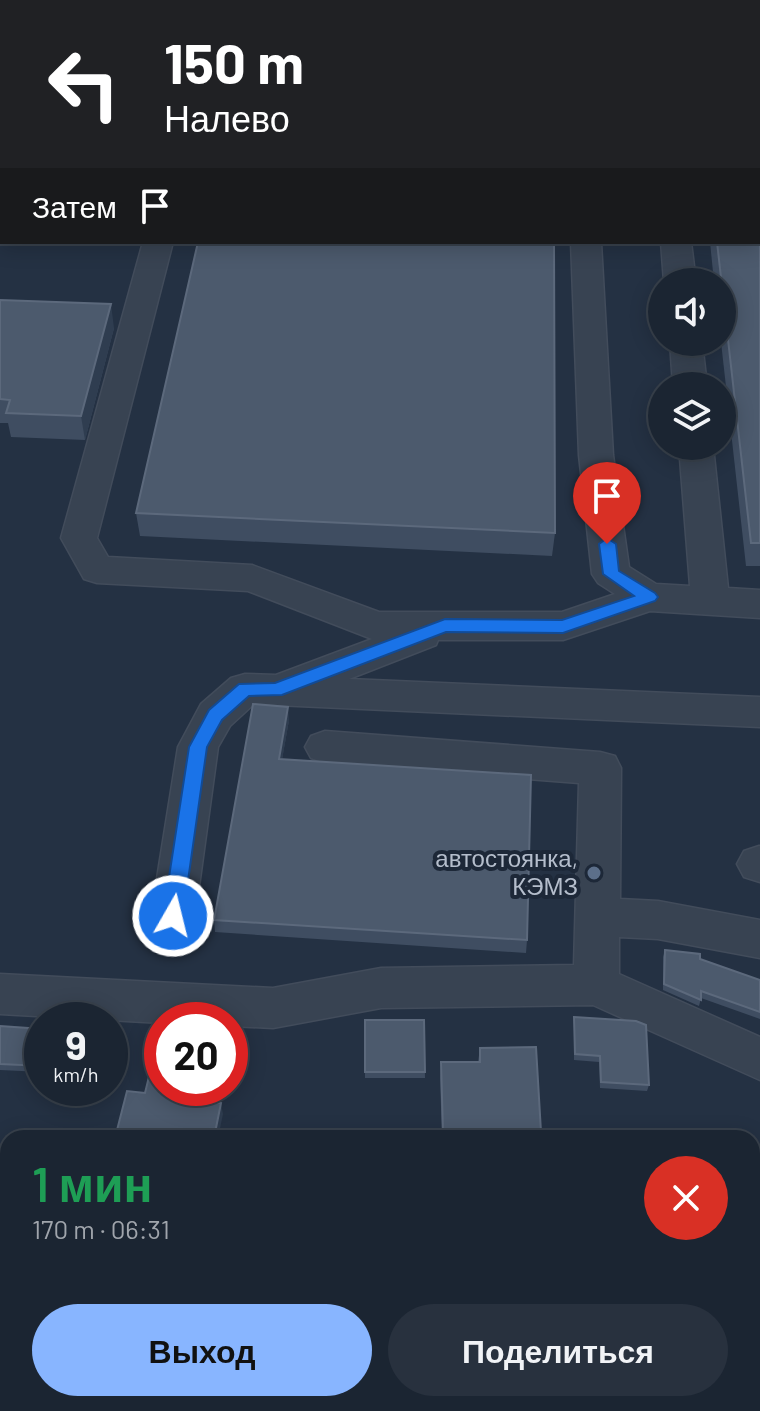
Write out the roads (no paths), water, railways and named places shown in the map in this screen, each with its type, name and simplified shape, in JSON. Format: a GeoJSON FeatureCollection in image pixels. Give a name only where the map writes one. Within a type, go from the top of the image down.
{"type":"FeatureCollection","features":[{"type":"Feature","properties":{"kind":"street"},"geometry":{"type":"LineString","coordinates":[[157,244],[79,538],[97,570],[252,578],[376,626],[563,626],[649,597],[760,604]]}},
{"type":"Feature","properties":{"kind":"street"},"geometry":{"type":"LineString","coordinates":[[586,244],[596,455],[611,574],[649,597]]}},
{"type":"Feature","properties":{"kind":"street"},"geometry":{"type":"LineString","coordinates":[[676,244],[679,268]]}},
{"type":"Feature","properties":{"kind":"street"},"geometry":{"type":"LineString","coordinates":[[697,460],[710,600]]}},
{"type":"Feature","properties":{"kind":"street"},"geometry":{"type":"LineString","coordinates":[[276,690],[445,626]]}},
{"type":"Feature","properties":{"kind":"street"},"geometry":{"type":"LineString","coordinates":[[173,916],[198,747],[215,715],[245,689],[760,712]]}},
{"type":"Feature","properties":{"kind":"street"},"geometry":{"type":"LineString","coordinates":[[325,747],[600,768],[596,985]]}},
{"type":"Feature","properties":{"kind":"street"},"geometry":{"type":"LineString","coordinates":[[596,917],[658,920],[760,939]]}},
{"type":"Feature","properties":{"kind":"street"},"geometry":{"type":"LineString","coordinates":[[0,994],[273,1008],[381,988],[596,985],[752,1038]]}},
{"type":"Feature","properties":{"kind":"place","name":"автостоянка, КЭМЗ"},"geometry":{"type":"Point","coordinates":[594,873]}}]}
